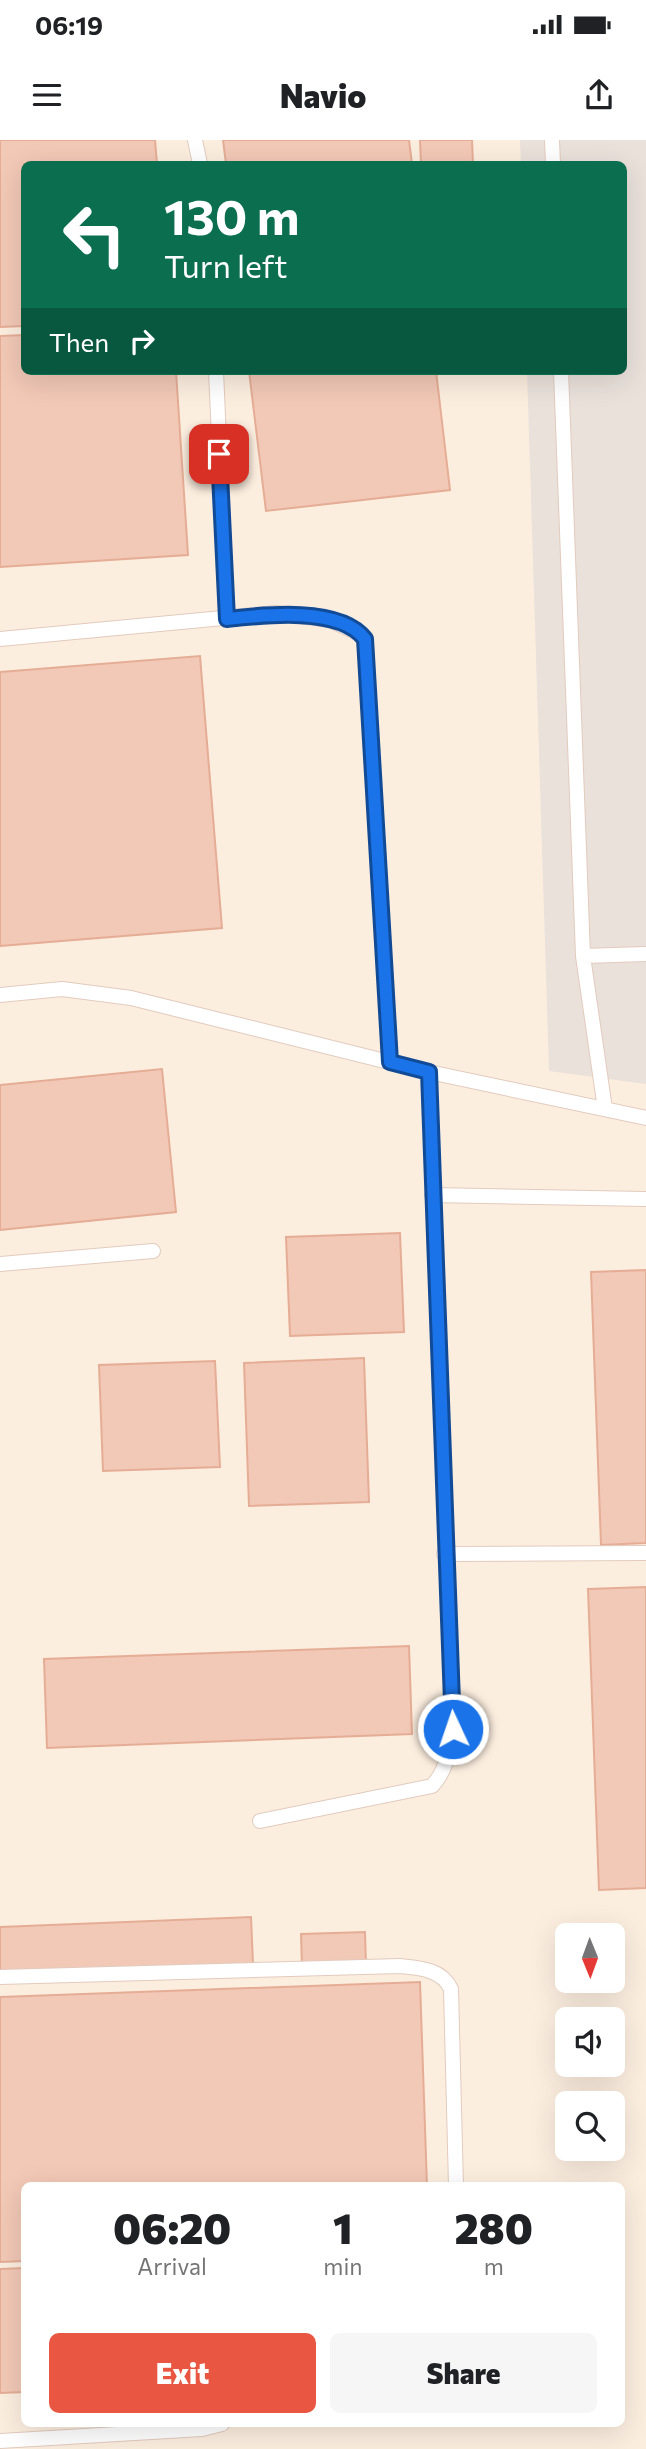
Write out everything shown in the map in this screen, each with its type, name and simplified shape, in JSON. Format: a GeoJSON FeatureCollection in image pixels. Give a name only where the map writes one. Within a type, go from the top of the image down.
{"type":"FeatureCollection","features":[{"type":"Feature","properties":{"kind":"lane"},"geometry":{"type":"LineString","coordinates":[[195,140],[199,161]]}},
{"type":"Feature","properties":{"kind":"lane"},"geometry":{"type":"LineString","coordinates":[[552,140],[553,161]]}},
{"type":"Feature","properties":{"kind":"lane"},"geometry":{"type":"LineString","coordinates":[[216,375],[227,619]]}},
{"type":"Feature","properties":{"kind":"lane"},"geometry":{"type":"LineString","coordinates":[[561,375],[583,956],[605,1109]]}},
{"type":"Feature","properties":{"kind":"lane"},"geometry":{"type":"LineString","coordinates":[[0,639],[276,613],[308,616],[352,629],[365,639],[390,1062]]}},
{"type":"Feature","properties":{"kind":"lane"},"geometry":{"type":"LineString","coordinates":[[583,956],[646,954]]}},
{"type":"Feature","properties":{"kind":"lane"},"geometry":{"type":"LineString","coordinates":[[0,995],[41,989],[87,990],[429,1072],[646,1118]]}},
{"type":"Feature","properties":{"kind":"lane"},"geometry":{"type":"LineString","coordinates":[[260,1821],[432,1786],[441,1776],[453,1729],[444,1554],[429,1072]]}},
{"type":"Feature","properties":{"kind":"lane"},"geometry":{"type":"LineString","coordinates":[[432,1195],[646,1199]]}},
{"type":"Feature","properties":{"kind":"lane"},"geometry":{"type":"LineString","coordinates":[[0,1264],[153,1251]]}},
{"type":"Feature","properties":{"kind":"lane"},"geometry":{"type":"LineString","coordinates":[[444,1554],[646,1553]]}},
{"type":"Feature","properties":{"kind":"lane"},"geometry":{"type":"LineString","coordinates":[[0,1977],[400,1966],[423,1968],[440,1976],[451,1989],[456,2182]]}},
{"type":"Feature","properties":{"kind":"lane"},"geometry":{"type":"LineString","coordinates":[[0,2441],[202,2430],[212,2427]]}},
{"type":"Feature","properties":{"kind":"shaded area"},"geometry":{"type":"Polygon","coordinates":[[[520,140],[646,140],[646,1084],[549,1071],[527,375],[627,375],[627,161],[521,161],[520,140]]]}},
{"type":"Feature","properties":{"kind":"building"},"geometry":{"type":"Polygon","coordinates":[[[0,140],[155,140],[157,161],[21,161],[21,326],[0,327],[0,140]]]}},
{"type":"Feature","properties":{"kind":"building"},"geometry":{"type":"Polygon","coordinates":[[[223,140],[409,140],[412,161],[226,161],[223,140]]]}},
{"type":"Feature","properties":{"kind":"building"},"geometry":{"type":"Polygon","coordinates":[[[420,140],[472,140],[473,161],[421,161],[420,140]]]}},
{"type":"Feature","properties":{"kind":"building"},"geometry":{"type":"Polygon","coordinates":[[[21,335],[21,375],[176,375],[188,555],[0,567],[0,336],[21,335]]]}},
{"type":"Feature","properties":{"kind":"building"},"geometry":{"type":"Polygon","coordinates":[[[249,375],[436,375],[450,490],[266,511],[249,375]]]}},
{"type":"Feature","properties":{"kind":"building"},"geometry":{"type":"Polygon","coordinates":[[[200,656],[222,928],[0,946],[0,672],[200,656]]]}},
{"type":"Feature","properties":{"kind":"building"},"geometry":{"type":"Polygon","coordinates":[[[162,1069],[176,1212],[0,1230],[0,1085],[162,1069]]]}},
{"type":"Feature","properties":{"kind":"building"},"geometry":{"type":"Polygon","coordinates":[[[400,1233],[404,1332],[290,1336],[286,1237],[400,1233]]]}},
{"type":"Feature","properties":{"kind":"building"},"geometry":{"type":"Polygon","coordinates":[[[646,1270],[646,1543],[601,1545],[591,1272],[646,1270]]]}},
{"type":"Feature","properties":{"kind":"building"},"geometry":{"type":"Polygon","coordinates":[[[364,1358],[369,1502],[249,1506],[244,1363],[364,1358]]]}},
{"type":"Feature","properties":{"kind":"building"},"geometry":{"type":"Polygon","coordinates":[[[215,1361],[220,1467],[103,1471],[99,1365],[215,1361]]]}},
{"type":"Feature","properties":{"kind":"building"},"geometry":{"type":"Polygon","coordinates":[[[646,1587],[646,1888],[599,1890],[588,1589],[646,1587]]]}},
{"type":"Feature","properties":{"kind":"building"},"geometry":{"type":"Polygon","coordinates":[[[409,1646],[412,1734],[47,1748],[44,1659],[409,1646]]]}},
{"type":"Feature","properties":{"kind":"building"},"geometry":{"type":"Polygon","coordinates":[[[251,1917],[253,1964],[0,1974],[0,1927],[251,1917]]]}},
{"type":"Feature","properties":{"kind":"building"},"geometry":{"type":"Polygon","coordinates":[[[365,1932],[366,1965],[302,1967],[301,1934],[365,1932]]]}},
{"type":"Feature","properties":{"kind":"building"},"geometry":{"type":"Polygon","coordinates":[[[420,1982],[427,2182],[21,2182],[21,2261],[0,2262],[0,1997],[420,1982]]]}},
{"type":"Feature","properties":{"kind":"building"},"geometry":{"type":"Polygon","coordinates":[[[21,2268],[21,2392],[0,2393],[0,2269],[21,2268]]]}},
{"type":"Feature","properties":{"kind":"route"},"geometry":{"type":"LineString","coordinates":[[219,454],[227,619],[276,613],[308,616],[330,620],[352,629],[365,639],[371,700],[385,1010],[390,1062],[429,1072],[443,1527],[453,1729]]}}]}
